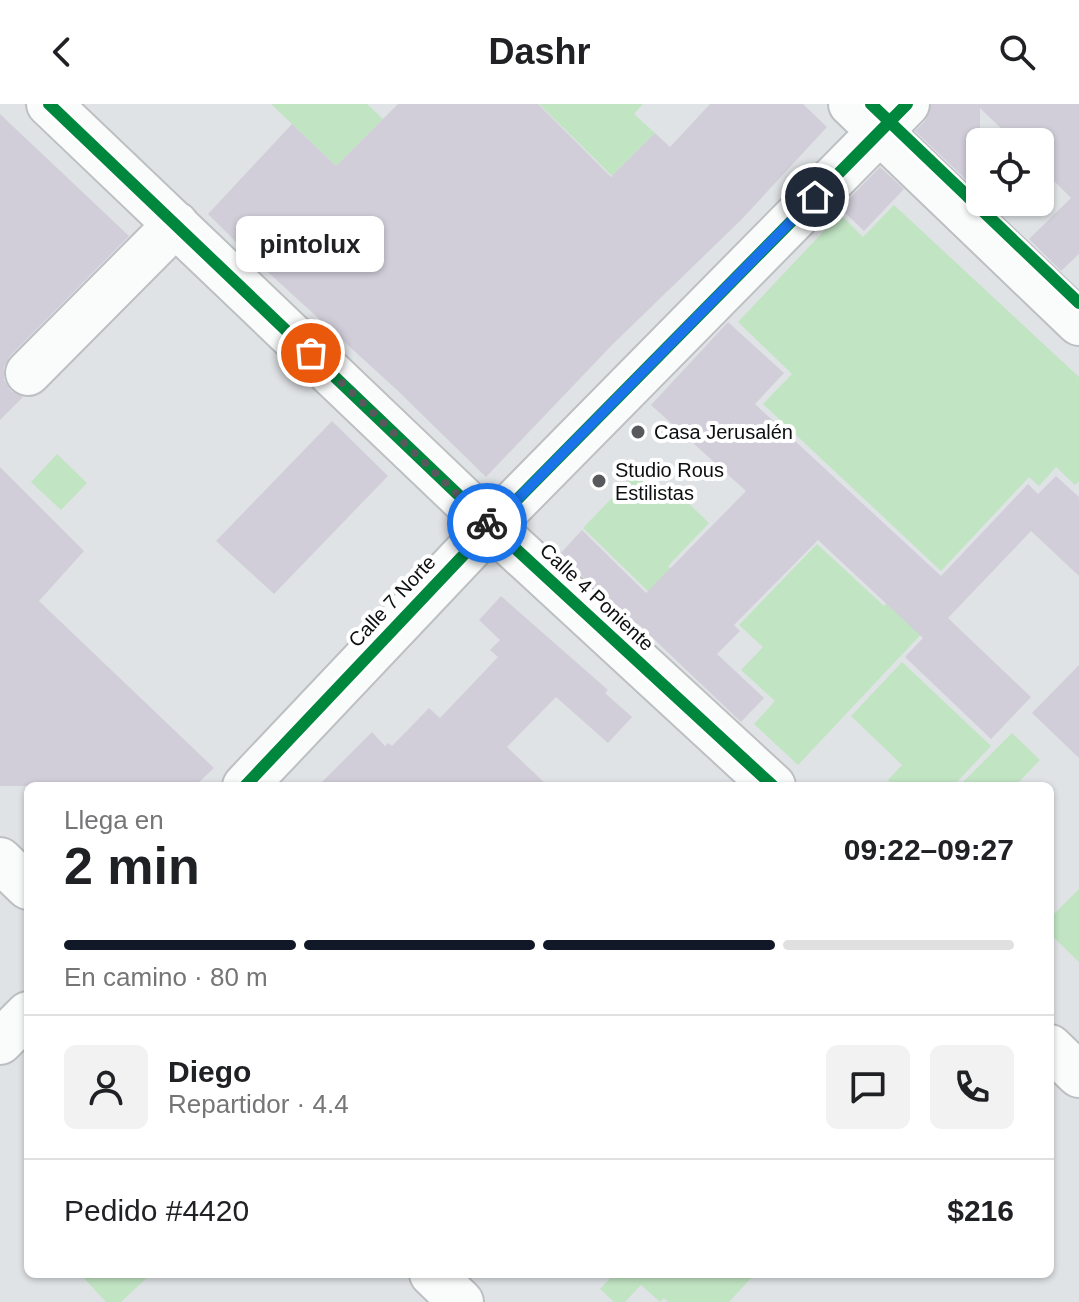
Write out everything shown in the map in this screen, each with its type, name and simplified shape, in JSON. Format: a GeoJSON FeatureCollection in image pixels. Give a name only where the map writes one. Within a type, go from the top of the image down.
{"type":"FeatureCollection","features":[{"type":"Feature","properties":{"kind":"street","name":"Calle 4 Poniente"},"geometry":{"type":"LineString","coordinates":[[49,104],[491,526],[769,782]]}},
{"type":"Feature","properties":{"kind":"street"},"geometry":{"type":"LineString","coordinates":[[879,113],[1079,323]]}},
{"type":"Feature","properties":{"kind":"street","name":"Calle 7 Norte"},"geometry":{"type":"LineString","coordinates":[[249,782],[879,113]]}},
{"type":"Feature","properties":{"kind":"street"},"geometry":{"type":"LineString","coordinates":[[28,373],[176,224]]}},
{"type":"Feature","properties":{"kind":"street"},"geometry":{"type":"LineString","coordinates":[[0,860],[24,883]]}},
{"type":"Feature","properties":{"kind":"street"},"geometry":{"type":"LineString","coordinates":[[0,1042],[24,1018]]}},
{"type":"Feature","properties":{"kind":"street"},"geometry":{"type":"LineString","coordinates":[[1054,1051],[1079,1075]]}},
{"type":"Feature","properties":{"kind":"street"},"geometry":{"type":"LineString","coordinates":[[436,1278],[461,1302]]}},
{"type":"Feature","properties":{"kind":"green space"},"geometry":{"type":"Polygon","coordinates":[[[271,104],[367,104],[383,119],[336,166],[271,104]]]}},
{"type":"Feature","properties":{"kind":"green space"},"geometry":{"type":"Polygon","coordinates":[[[539,104],[643,104],[634,114],[655,133],[612,176],[539,104]]]}},
{"type":"Feature","properties":{"kind":"green space"},"geometry":{"type":"Polygon","coordinates":[[[894,205],[1079,377],[1079,481],[1075,485],[1056,467],[1039,486],[1029,477],[941,571],[763,404],[792,374],[738,322],[840,214],[863,237],[894,205]]]}},
{"type":"Feature","properties":{"kind":"green space"},"geometry":{"type":"Polygon","coordinates":[[[57,454],[87,483],[61,510],[31,482],[57,454]]]}},
{"type":"Feature","properties":{"kind":"green space"},"geometry":{"type":"Polygon","coordinates":[[[637,472],[668,502],[677,492],[709,523],[668,566],[681,579],[659,602],[583,528],[637,472]]]}},
{"type":"Feature","properties":{"kind":"green space"},"geometry":{"type":"Polygon","coordinates":[[[817,544],[884,606],[925,564],[958,595],[798,765],[754,724],[775,701],[741,670],[763,647],[739,625],[817,544]]]}},
{"type":"Feature","properties":{"kind":"green space"},"geometry":{"type":"Polygon","coordinates":[[[902,662],[991,746],[957,782],[890,782],[888,780],[902,765],[851,716],[902,662]]]}},
{"type":"Feature","properties":{"kind":"green space"},"geometry":{"type":"Polygon","coordinates":[[[1012,733],[1040,760],[1019,782],[963,782],[1012,733]]]}},
{"type":"Feature","properties":{"kind":"green space"},"geometry":{"type":"Polygon","coordinates":[[[1079,889],[1079,962],[1054,938],[1054,914],[1079,889]]]}},
{"type":"Feature","properties":{"kind":"green space"},"geometry":{"type":"Polygon","coordinates":[[[84,1278],[147,1278],[121,1302],[106,1302],[84,1278]]]}},
{"type":"Feature","properties":{"kind":"green space"},"geometry":{"type":"Polygon","coordinates":[[[610,1278],[751,1278],[729,1302],[668,1302],[664,1298],[660,1302],[641,1285],[625,1302],[614,1302],[600,1289],[610,1278]]]}},
{"type":"Feature","properties":{"kind":"building"},"geometry":{"type":"Polygon","coordinates":[[[398,104],[538,104],[611,177],[655,133],[670,147],[710,104],[803,104],[827,127],[742,219],[612,345],[486,477],[208,214],[292,124],[336,166],[398,104]]]}},
{"type":"Feature","properties":{"kind":"building"},"geometry":{"type":"Polygon","coordinates":[[[931,104],[1079,104],[1079,254],[1061,271],[1029,239],[1071,198],[1054,181],[1054,128],[1001,128],[980,108],[980,128],[966,128],[966,180],[915,131],[925,121],[931,104]]]}},
{"type":"Feature","properties":{"kind":"building"},"geometry":{"type":"Polygon","coordinates":[[[0,114],[129,236],[10,356],[4,367],[4,380],[11,391],[23,397],[0,420],[0,114]]]}},
{"type":"Feature","properties":{"kind":"building"},"geometry":{"type":"Polygon","coordinates":[[[880,167],[904,189],[864,231],[840,208],[880,167]]]}},
{"type":"Feature","properties":{"kind":"building"},"geometry":{"type":"Polygon","coordinates":[[[728,322],[784,373],[755,404],[941,576],[1028,484],[1038,494],[1056,476],[1079,497],[1079,576],[1031,531],[948,618],[1031,697],[991,739],[905,657],[923,638],[818,540],[734,625],[740,631],[717,654],[764,698],[741,722],[638,624],[636,626],[559,555],[582,530],[646,593],[746,491],[651,405],[728,322]]]}},
{"type":"Feature","properties":{"kind":"building"},"geometry":{"type":"Polygon","coordinates":[[[332,421],[388,476],[274,594],[216,541],[332,421]]]}},
{"type":"Feature","properties":{"kind":"building"},"geometry":{"type":"Polygon","coordinates":[[[0,467],[84,551],[39,601],[214,768],[199,782],[24,782],[24,786],[0,786],[0,467]]]}},
{"type":"Feature","properties":{"kind":"building"},"geometry":{"type":"Polygon","coordinates":[[[501,596],[608,690],[605,693],[632,717],[608,743],[556,697],[507,747],[544,782],[322,782],[372,732],[385,746],[388,743],[392,746],[429,708],[440,718],[498,657],[490,650],[500,640],[479,620],[501,596]]]}},
{"type":"Feature","properties":{"kind":"building"},"geometry":{"type":"Polygon","coordinates":[[[1079,665],[1079,758],[1032,713],[1079,665]]]}},
{"type":"Feature","properties":{"kind":"cycle path"},"geometry":{"type":"LineString","coordinates":[[49,104],[491,526],[769,782]]}},
{"type":"Feature","properties":{"kind":"cycle path"},"geometry":{"type":"LineString","coordinates":[[871,104],[1079,303]]}},
{"type":"Feature","properties":{"kind":"cycle path"},"geometry":{"type":"LineString","coordinates":[[249,782],[491,526],[907,104]]}},
{"type":"Feature","properties":{"kind":"way so far"},"geometry":{"type":"LineString","coordinates":[[311,353],[487,523]]}},
{"type":"Feature","properties":{"kind":"place","name":"pintolux"},"geometry":{"type":"Point","coordinates":[311,353]}},
{"type":"Feature","properties":{"kind":"place","name":"Casa Jerusalén"},"geometry":{"type":"Point","coordinates":[638,432]}},
{"type":"Feature","properties":{"kind":"place","name":"Studio Rous Estilistas"},"geometry":{"type":"Point","coordinates":[599,481]}},
{"type":"Feature","properties":{"kind":"route"},"geometry":{"type":"LineString","coordinates":[[487,523],[491,526],[815,197]]}}]}
